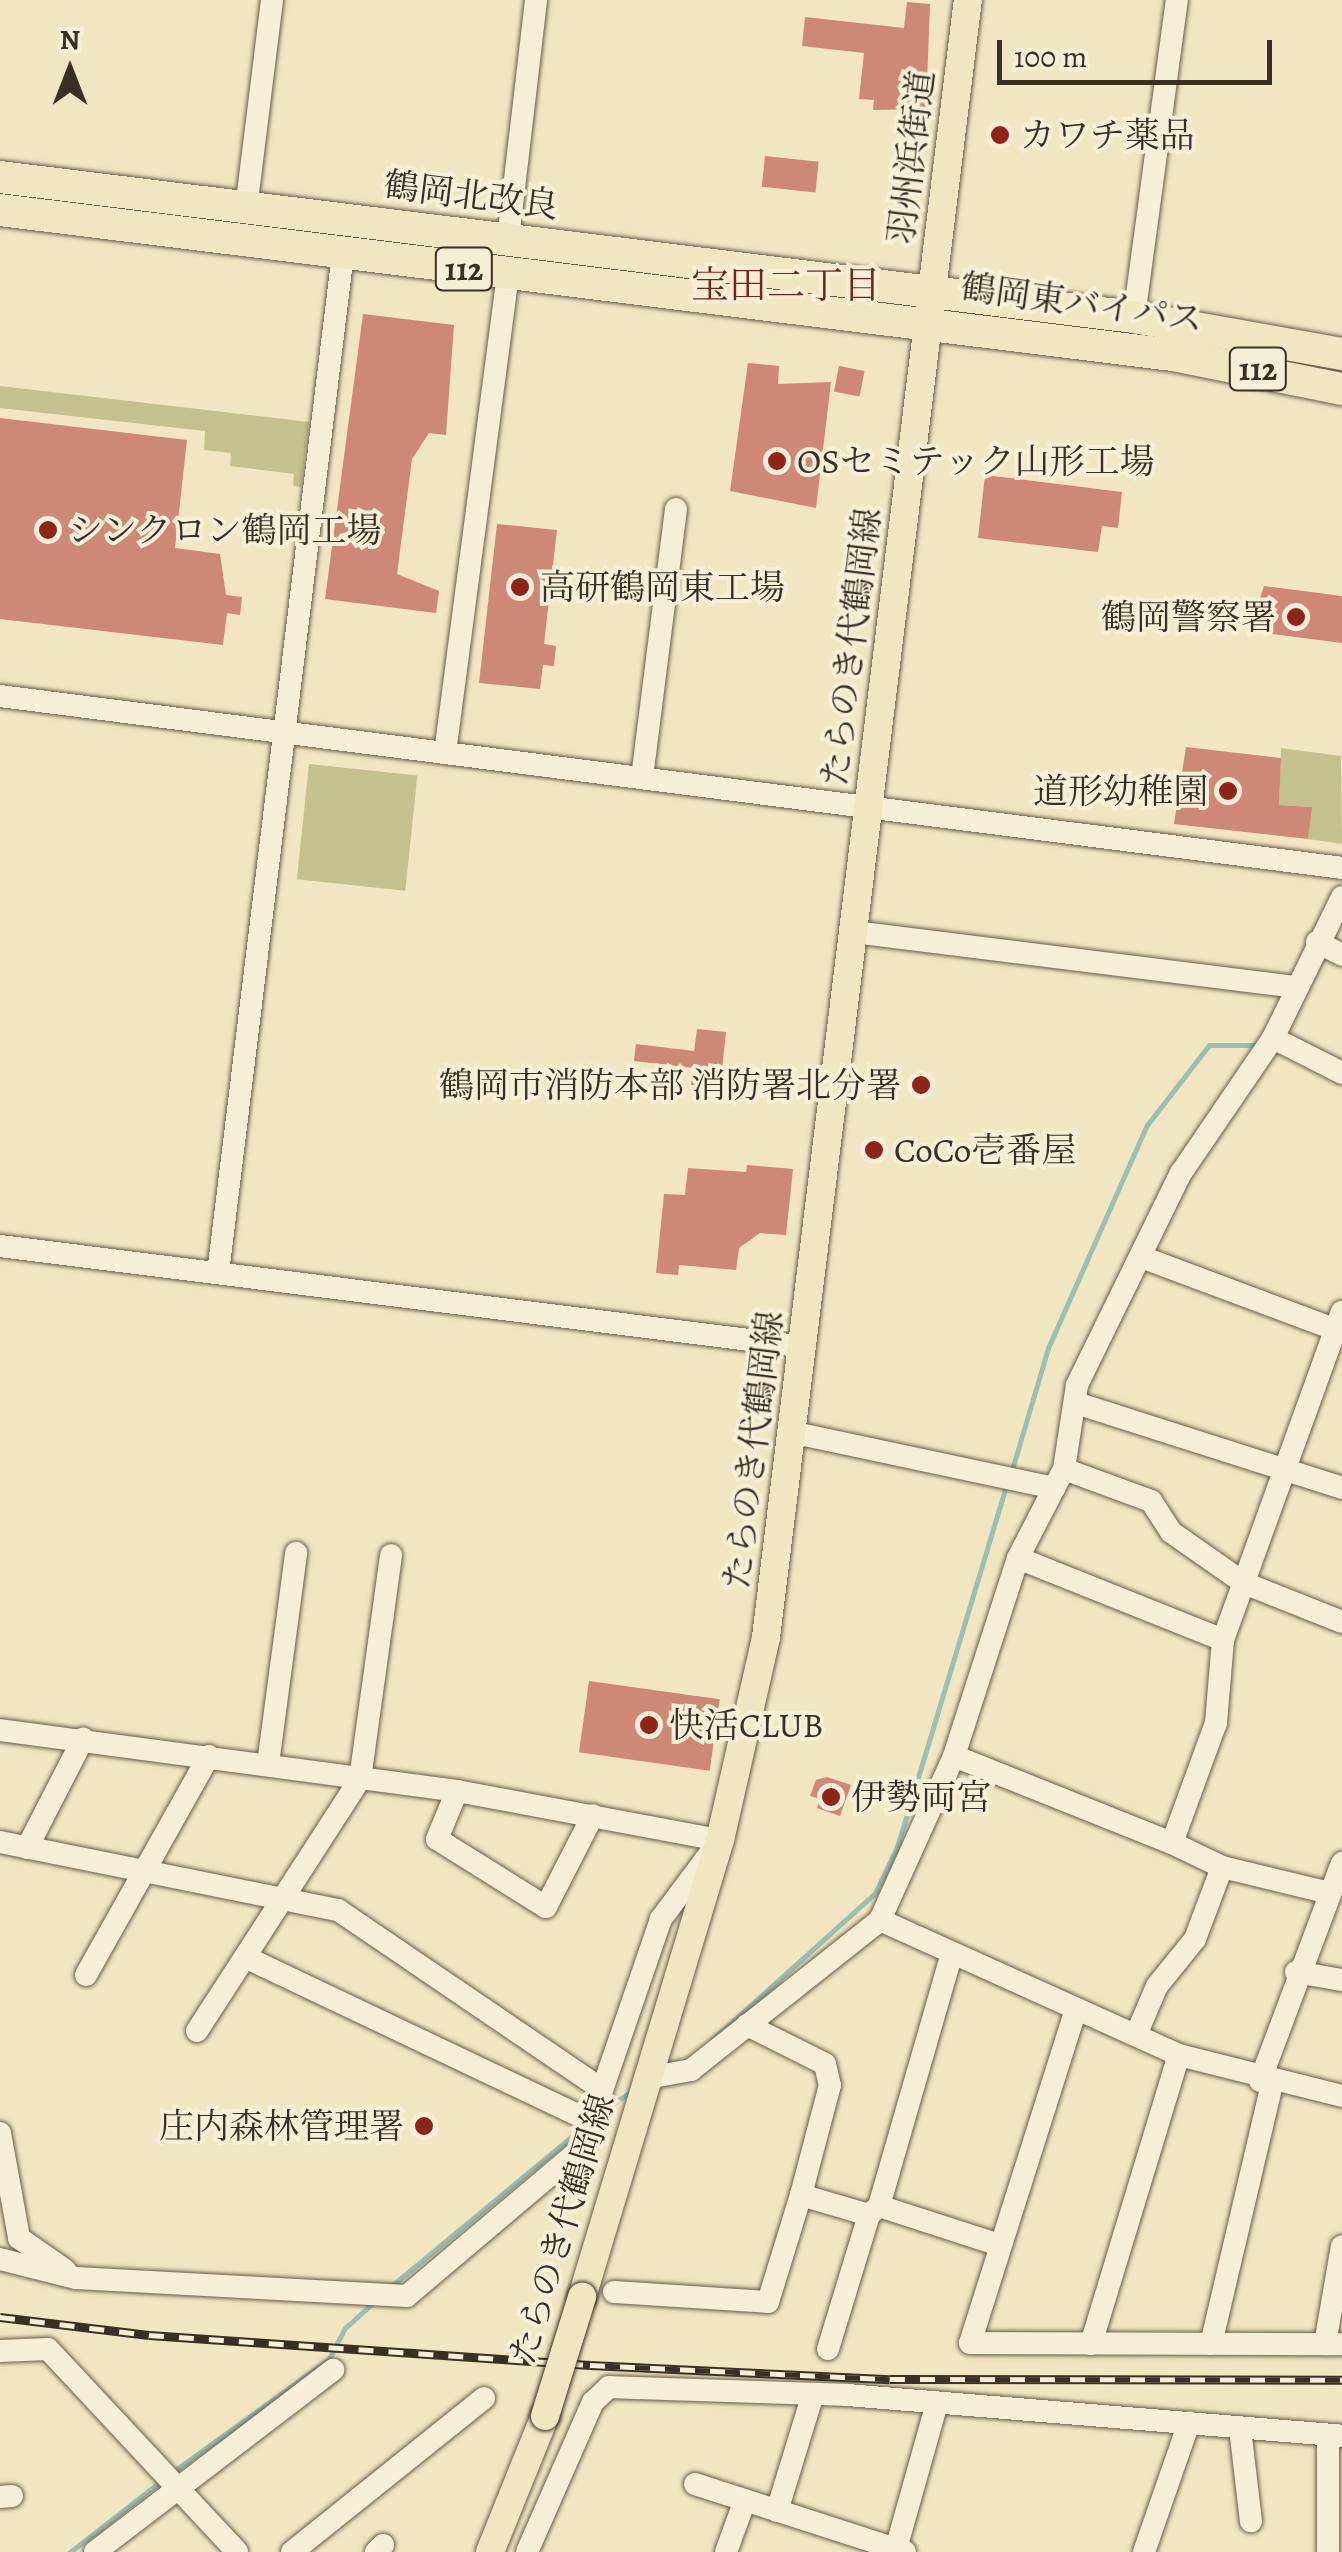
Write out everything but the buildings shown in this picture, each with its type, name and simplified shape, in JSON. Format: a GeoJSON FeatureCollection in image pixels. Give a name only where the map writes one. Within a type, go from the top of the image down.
{"type":"FeatureCollection","features":[{"type":"Feature","properties":{"kind":"highway","name":"鶴岡北改良"},"geometry":{"type":"LineString","coordinates":[[0,176],[508,239],[930,308]]}},
{"type":"Feature","properties":{"kind":"highway","name":"112"},"geometry":{"type":"LineString","coordinates":[[0,210],[508,274],[930,308]]}},
{"type":"Feature","properties":{"kind":"highway","name":"鶴岡東バイパス"},"geometry":{"type":"LineString","coordinates":[[930,308],[1134,316],[1342,354]]}},
{"type":"Feature","properties":{"kind":"highway","name":"鶴岡東バイパス"},"geometry":{"type":"LineString","coordinates":[[930,308],[1342,389]]}},
{"type":"Feature","properties":{"kind":"main road","name":"羽州浜街道"},"geometry":{"type":"LineString","coordinates":[[930,308],[968,0]]}},
{"type":"Feature","properties":{"kind":"main road","name":"たらのき代鶴岡線"},"geometry":{"type":"LineString","coordinates":[[490,2552],[545,2416],[582,2297],[720,1840],[757,1689],[795,1433],[930,308]]}},
{"type":"Feature","properties":{"kind":"street"},"geometry":{"type":"LineString","coordinates":[[246,209],[272,0]]}},
{"type":"Feature","properties":{"kind":"street"},"geometry":{"type":"LineString","coordinates":[[508,239],[536,0]]}},
{"type":"Feature","properties":{"kind":"street"},"geometry":{"type":"LineString","coordinates":[[1134,316],[1177,0]]}},
{"type":"Feature","properties":{"kind":"street"},"geometry":{"type":"LineString","coordinates":[[218,1273],[342,254]]}},
{"type":"Feature","properties":{"kind":"street"},"geometry":{"type":"LineString","coordinates":[[445,753],[508,274]]}},
{"type":"Feature","properties":{"kind":"street"},"geometry":{"type":"LineString","coordinates":[[642,778],[676,509]]}},
{"type":"Feature","properties":{"kind":"street"},"geometry":{"type":"LineString","coordinates":[[0,696],[1342,868]]}},
{"type":"Feature","properties":{"kind":"street"},"geometry":{"type":"LineString","coordinates":[[646,2078],[692,2070],[880,1920],[954,1756],[1018,1558],[1059,1478],[1078,1385],[1144,1258],[1181,1173],[1273,1038],[1342,897]]}},
{"type":"Feature","properties":{"kind":"street"},"geometry":{"type":"LineString","coordinates":[[854,932],[1297,987]]}},
{"type":"Feature","properties":{"kind":"street"},"geometry":{"type":"LineString","coordinates":[[1317,942],[1342,955]]}},
{"type":"Feature","properties":{"kind":"street"},"geometry":{"type":"LineString","coordinates":[[1273,1038],[1342,1073]]}},
{"type":"Feature","properties":{"kind":"street"},"geometry":{"type":"LineString","coordinates":[[0,1246],[805,1347]]}},
{"type":"Feature","properties":{"kind":"street"},"geometry":{"type":"LineString","coordinates":[[1144,1258],[1340,1324],[1223,1640],[1216,1723],[1172,1844]]}},
{"type":"Feature","properties":{"kind":"street"},"geometry":{"type":"LineString","coordinates":[[1076,1402],[1342,1488]]}},
{"type":"Feature","properties":{"kind":"street"},"geometry":{"type":"LineString","coordinates":[[795,1433],[1059,1478],[1151,1501],[1171,1532],[1244,1582],[1342,1622]]}},
{"type":"Feature","properties":{"kind":"street"},"geometry":{"type":"LineString","coordinates":[[268,1764],[296,1553]]}},
{"type":"Feature","properties":{"kind":"street"},"geometry":{"type":"LineString","coordinates":[[197,2031],[360,1779],[391,1556]]}},
{"type":"Feature","properties":{"kind":"street"},"geometry":{"type":"LineString","coordinates":[[1018,1558],[1223,1640]]}},
{"type":"Feature","properties":{"kind":"street"},"geometry":{"type":"LineString","coordinates":[[0,1730],[456,1791],[720,1840],[661,1919],[602,2090],[586,2119],[582,2148],[407,2296],[76,2278],[0,2259]]}},
{"type":"Feature","properties":{"kind":"street"},"geometry":{"type":"LineString","coordinates":[[27,1848],[83,1739]]}},
{"type":"Feature","properties":{"kind":"street"},"geometry":{"type":"LineString","coordinates":[[86,1975],[209,1756]]}},
{"type":"Feature","properties":{"kind":"street"},"geometry":{"type":"LineString","coordinates":[[954,1756],[1222,1866],[1325,1892]]}},
{"type":"Feature","properties":{"kind":"street"},"geometry":{"type":"LineString","coordinates":[[456,1791],[437,1840],[546,1907],[593,1815]]}},
{"type":"Feature","properties":{"kind":"street"},"geometry":{"type":"LineString","coordinates":[[0,1842],[338,1910],[602,2090]]}},
{"type":"Feature","properties":{"kind":"street"},"geometry":{"type":"LineString","coordinates":[[1211,2344],[1266,2082],[1296,1972],[1325,1892],[1342,1863]]}},
{"type":"Feature","properties":{"kind":"street"},"geometry":{"type":"LineString","coordinates":[[1136,2035],[1156,1986],[1195,1939],[1222,1866]]}},
{"type":"Feature","properties":{"kind":"street"},"geometry":{"type":"LineString","coordinates":[[880,1920],[1179,2055],[1266,2082],[1342,2096]]}},
{"type":"Feature","properties":{"kind":"street"},"geometry":{"type":"LineString","coordinates":[[828,2349],[952,1953]]}},
{"type":"Feature","properties":{"kind":"street"},"geometry":{"type":"LineString","coordinates":[[245,1957],[586,2119]]}},
{"type":"Feature","properties":{"kind":"street"},"geometry":{"type":"LineString","coordinates":[[1296,1972],[1342,1980]]}},
{"type":"Feature","properties":{"kind":"street"},"geometry":{"type":"LineString","coordinates":[[1076,2009],[970,2343],[1334,2344],[1342,2246]]}},
{"type":"Feature","properties":{"kind":"street"},"geometry":{"type":"LineString","coordinates":[[614,2292],[768,2302],[830,2084],[825,2064],[747,2024]]}},
{"type":"Feature","properties":{"kind":"street"},"geometry":{"type":"LineString","coordinates":[[1091,2344],[1179,2055]]}},
{"type":"Feature","properties":{"kind":"street"},"geometry":{"type":"LineString","coordinates":[[0,2133],[20,2238],[76,2278]]}},
{"type":"Feature","properties":{"kind":"street"},"geometry":{"type":"LineString","coordinates":[[801,2195],[874,2210],[1000,2245]]}},
{"type":"Feature","properties":{"kind":"street"},"geometry":{"type":"LineString","coordinates":[[0,2351],[48,2348],[237,2552]]}},
{"type":"Feature","properties":{"kind":"street"},"geometry":{"type":"LineString","coordinates":[[95,2552],[332,2370]]}},
{"type":"Feature","properties":{"kind":"street"},"geometry":{"type":"LineString","coordinates":[[527,2552],[593,2402],[609,2386],[813,2394],[1335,2436],[1328,2552]]}},
{"type":"Feature","properties":{"kind":"street"},"geometry":{"type":"LineString","coordinates":[[776,2511],[813,2394]]}},
{"type":"Feature","properties":{"kind":"street"},"geometry":{"type":"LineString","coordinates":[[292,2552],[484,2398]]}},
{"type":"Feature","properties":{"kind":"street"},"geometry":{"type":"LineString","coordinates":[[696,2484],[901,2551],[938,2403]]}},
{"type":"Feature","properties":{"kind":"street"},"geometry":{"type":"LineString","coordinates":[[1144,2552],[1188,2423]]}},
{"type":"Feature","properties":{"kind":"street"},"geometry":{"type":"LineString","coordinates":[[1240,2428],[1252,2521]]}},
{"type":"Feature","properties":{"kind":"street"},"geometry":{"type":"LineString","coordinates":[[726,2552],[744,2500]]}},
{"type":"Feature","properties":{"kind":"shaded area"},"geometry":{"type":"Polygon","coordinates":[[[0,386],[309,422],[301,487],[293,486],[294,474],[230,466],[231,453],[204,450],[205,431],[0,408],[0,386]]]}},
{"type":"Feature","properties":{"kind":"shaded area"},"geometry":{"type":"Polygon","coordinates":[[[1281,748],[1341,756],[1342,844],[1308,839],[1311,807],[1279,805],[1281,748]]]}},
{"type":"Feature","properties":{"kind":"shaded area"},"geometry":{"type":"Polygon","coordinates":[[[309,764],[417,775],[405,891],[297,879],[309,764]]]}},
{"type":"Feature","properties":{"kind":"waterway"},"geometry":{"type":"LineString","coordinates":[[1011,1473],[1048,1348],[1147,1125],[1209,1045],[1257,1045]]}},
{"type":"Feature","properties":{"kind":"waterway"},"geometry":{"type":"LineString","coordinates":[[713,2039],[875,1893],[897,1847],[1007,1483]]}},
{"type":"Feature","properties":{"kind":"waterway"},"geometry":{"type":"LineString","coordinates":[[605,2109],[633,2090]]}},
{"type":"Feature","properties":{"kind":"waterway"},"geometry":{"type":"LineString","coordinates":[[389,2288],[577,2132]]}},
{"type":"Feature","properties":{"kind":"waterway"},"geometry":{"type":"LineString","coordinates":[[171,2473],[329,2359],[345,2328],[374,2302]]}},
{"type":"Feature","properties":{"kind":"waterway"},"geometry":{"type":"LineString","coordinates":[[70,2552],[162,2480]]}},
{"type":"Feature","properties":{"kind":"railway"},"geometry":{"type":"LineString","coordinates":[[0,2317],[149,2335],[590,2365],[890,2379],[1342,2380]]}},
{"type":"Feature","properties":{"kind":"place","name":"カワチ薬品"},"geometry":{"type":"Point","coordinates":[1000,135]}},
{"type":"Feature","properties":{"kind":"place","name":"OSセミテック山形工場"},"geometry":{"type":"Point","coordinates":[777,461]}},
{"type":"Feature","properties":{"kind":"place","name":"シンクロン鶴岡工場"},"geometry":{"type":"Point","coordinates":[48,530]}},
{"type":"Feature","properties":{"kind":"place","name":"高研鶴岡東工場"},"geometry":{"type":"Point","coordinates":[520,587]}},
{"type":"Feature","properties":{"kind":"place","name":"鶴岡警察署"},"geometry":{"type":"Point","coordinates":[1296,617]}},
{"type":"Feature","properties":{"kind":"place","name":"道形幼稚園"},"geometry":{"type":"Point","coordinates":[1228,791]}},
{"type":"Feature","properties":{"kind":"place","name":"鶴岡市消防本部 消防署北分署"},"geometry":{"type":"Point","coordinates":[921,1085]}},
{"type":"Feature","properties":{"kind":"place","name":"CoCo壱番屋"},"geometry":{"type":"Point","coordinates":[874,1150]}},
{"type":"Feature","properties":{"kind":"place","name":"快活CLUB"},"geometry":{"type":"Point","coordinates":[649,1725]}},
{"type":"Feature","properties":{"kind":"place","name":"伊勢両宮"},"geometry":{"type":"Point","coordinates":[831,1797]}},
{"type":"Feature","properties":{"kind":"place","name":"庄内森林管理署"},"geometry":{"type":"Point","coordinates":[424,2126]}},
{"type":"Feature","properties":{"kind":"district","name":"宝田二丁目"},"geometry":{"type":"Point","coordinates":[786,286]}}]}
